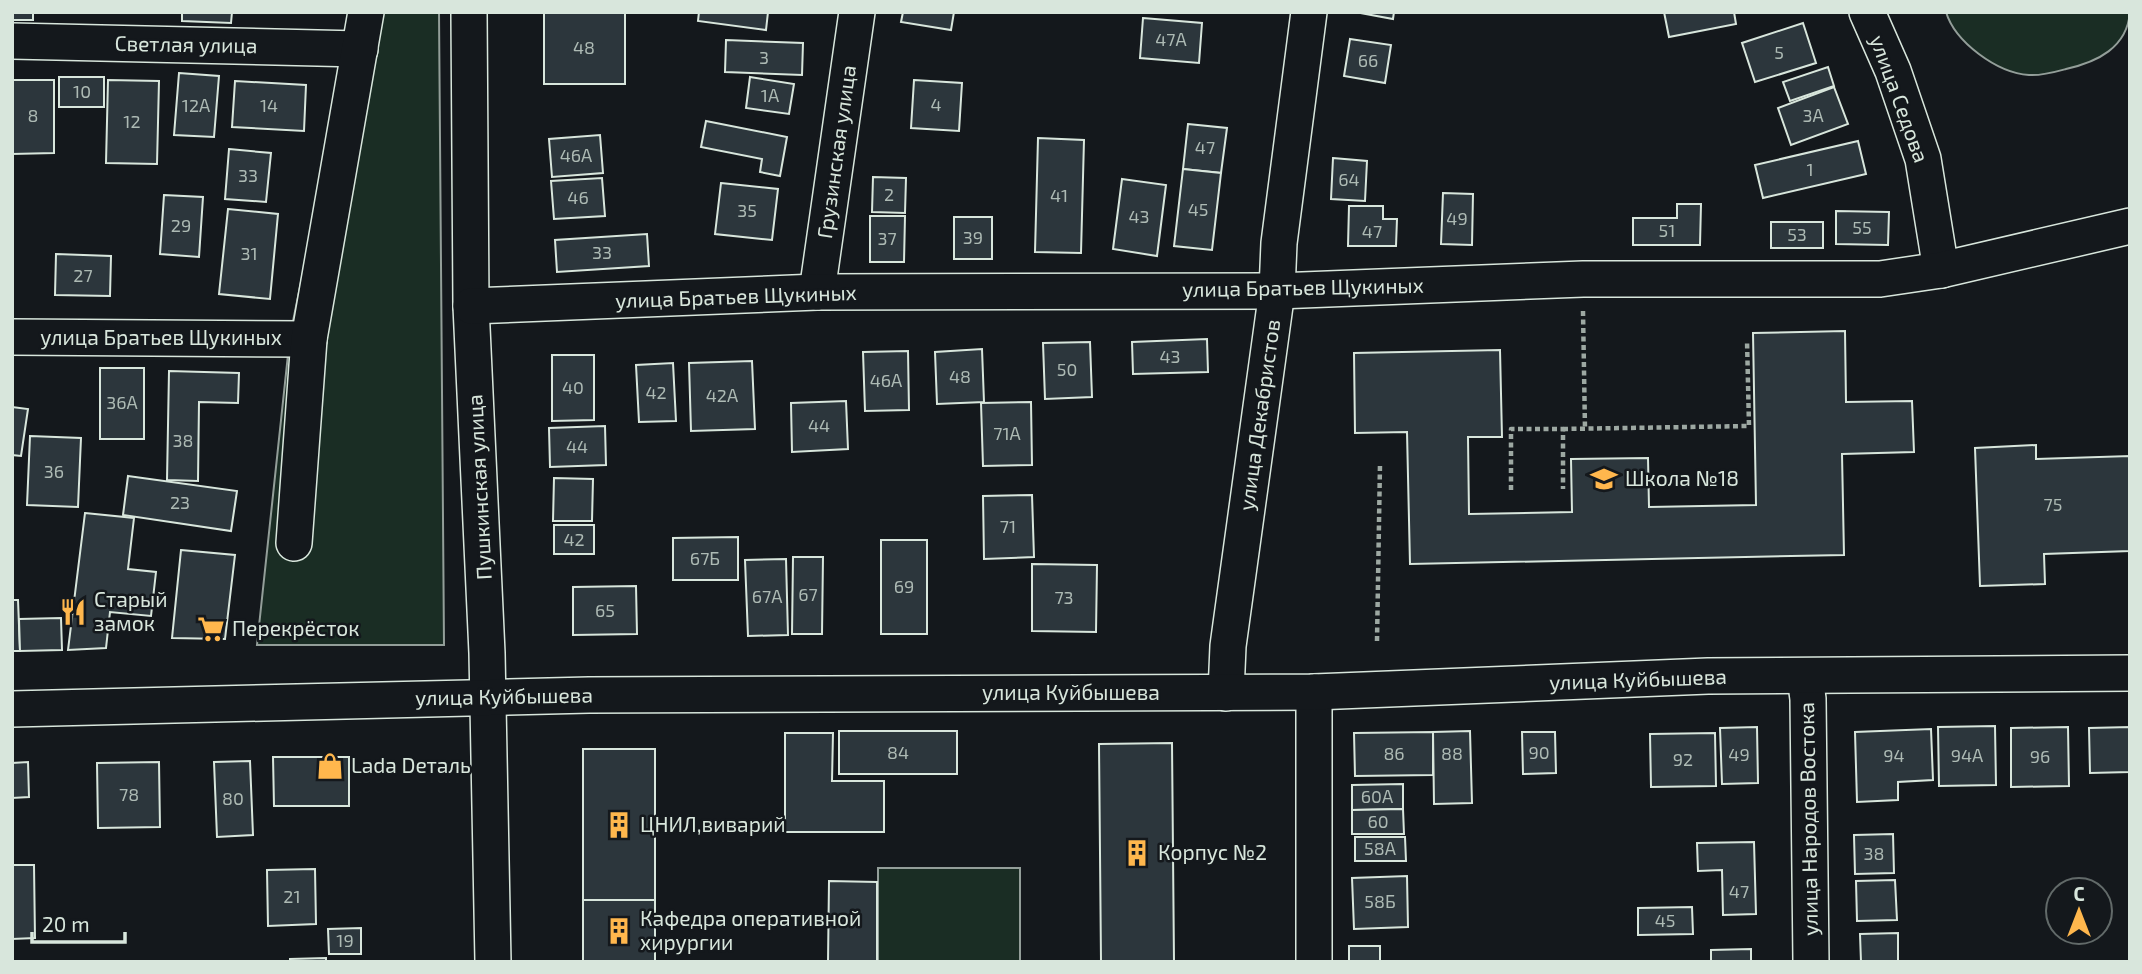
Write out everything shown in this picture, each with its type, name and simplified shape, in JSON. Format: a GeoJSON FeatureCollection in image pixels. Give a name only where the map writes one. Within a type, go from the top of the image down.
{"type":"FeatureCollection","features":[{"type":"Feature","properties":{"kind":"street"},"geometry":{"type":"LineString","coordinates":[[295,542],[309,339],[366,12]]}},
{"type":"Feature","properties":{"kind":"street","name":"Пушкинская улица"},"geometry":{"type":"LineString","coordinates":[[469,12],[471,306],[488,697],[493,962]]}},
{"type":"Feature","properties":{"kind":"street","name":"Грузинская улица"},"geometry":{"type":"LineString","coordinates":[[817,292],[857,12]]}},
{"type":"Feature","properties":{"kind":"street","name":"улица Декабристов"},"geometry":{"type":"LineString","coordinates":[[1226,693],[1228,646],[1278,291],[1279,243],[1310,12]]}},
{"type":"Feature","properties":{"kind":"street","name":"улица Седова"},"geometry":{"type":"LineString","coordinates":[[1867,12],[1893,71],[1923,159],[1941,271]]}},
{"type":"Feature","properties":{"kind":"street","name":"Светлая улица"},"geometry":{"type":"LineString","coordinates":[[12,41],[360,48]]}},
{"type":"Feature","properties":{"kind":"street","name":"улица Братьев Щукиных"},"geometry":{"type":"LineString","coordinates":[[471,306],[817,292],[1278,291],[1583,279],[1880,279],[1941,271],[2130,226]]}},
{"type":"Feature","properties":{"kind":"street","name":"улица Братьев Щукиных"},"geometry":{"type":"LineString","coordinates":[[12,337],[309,339]]}},
{"type":"Feature","properties":{"kind":"street","name":"улица Куйбышева"},"geometry":{"type":"LineString","coordinates":[[12,709],[488,697],[1314,692],[1708,676],[2130,673]]}},
{"type":"Feature","properties":{"kind":"street","name":"улица Народов Востока"},"geometry":{"type":"LineString","coordinates":[[1805,676],[1808,699],[1811,962]]}},
{"type":"Feature","properties":{"kind":"street"},"geometry":{"type":"LineString","coordinates":[[1314,692],[1314,962]]}},
{"type":"Feature","properties":{"kind":"path"},"geometry":{"type":"LineString","coordinates":[[1583,279],[1585,429]]}},
{"type":"Feature","properties":{"kind":"path"},"geometry":{"type":"LineString","coordinates":[[1511,490],[1511,429],[1748,426],[1747,340]]}},
{"type":"Feature","properties":{"kind":"path"},"geometry":{"type":"LineString","coordinates":[[1563,429],[1563,489]]}},
{"type":"Feature","properties":{"kind":"path"},"geometry":{"type":"LineString","coordinates":[[1377,641],[1380,464]]}},
{"type":"Feature","properties":{"kind":"green space"},"geometry":{"type":"Polygon","coordinates":[[[356,12],[439,12],[444,645],[257,645],[290,336],[356,12]]]}},
{"type":"Feature","properties":{"kind":"green space"},"geometry":{"type":"Polygon","coordinates":[[[1946,12],[2130,12],[2128,24],[2117,44],[2099,57],[2078,66],[2034,75],[2004,69],[1979,54],[1958,34],[1946,12]]]}},
{"type":"Feature","properties":{"kind":"green space"},"geometry":{"type":"Polygon","coordinates":[[[878,868],[1020,868],[1020,962],[878,962],[878,868]]]}},
{"type":"Feature","properties":{"kind":"building"},"geometry":{"type":"Polygon","coordinates":[[[12,12],[33,12],[33,20],[12,20],[12,12]]]}},
{"type":"Feature","properties":{"kind":"building"},"geometry":{"type":"Polygon","coordinates":[[[182,12],[232,12],[231,23],[182,21],[182,12]]]}},
{"type":"Feature","properties":{"kind":"building"},"geometry":{"type":"Polygon","coordinates":[[[699,12],[768,12],[766,30],[698,21],[699,12]]]}},
{"type":"Feature","properties":{"kind":"building"},"geometry":{"type":"Polygon","coordinates":[[[903,12],[954,12],[951,30],[901,22],[903,12]]]}},
{"type":"Feature","properties":{"kind":"building"},"geometry":{"type":"Polygon","coordinates":[[[1355,12],[1394,12],[1393,19],[1355,12]]]}},
{"type":"Feature","properties":{"kind":"building"},"geometry":{"type":"Polygon","coordinates":[[[1664,12],[1734,12],[1736,24],[1669,37],[1664,12]]]}},
{"type":"Feature","properties":{"kind":"building"},"geometry":{"type":"Polygon","coordinates":[[[544,13],[625,13],[625,84],[544,84],[544,13]]]}},
{"type":"Feature","properties":{"kind":"building"},"geometry":{"type":"Polygon","coordinates":[[[1143,18],[1202,23],[1199,63],[1140,58],[1143,18]]]}},
{"type":"Feature","properties":{"kind":"building"},"geometry":{"type":"Polygon","coordinates":[[[1803,23],[1816,63],[1755,82],[1742,43],[1803,23]]]}},
{"type":"Feature","properties":{"kind":"building"},"geometry":{"type":"Polygon","coordinates":[[[1350,39],[1391,45],[1385,83],[1344,76],[1350,39]]]}},
{"type":"Feature","properties":{"kind":"building"},"geometry":{"type":"Polygon","coordinates":[[[726,40],[803,43],[802,75],[725,72],[726,40]]]}},
{"type":"Feature","properties":{"kind":"building"},"geometry":{"type":"Polygon","coordinates":[[[1828,67],[1834,86],[1790,101],[1783,82],[1828,67]]]}},
{"type":"Feature","properties":{"kind":"building"},"geometry":{"type":"Polygon","coordinates":[[[179,73],[219,76],[214,137],[174,135],[179,73]]]}},
{"type":"Feature","properties":{"kind":"building"},"geometry":{"type":"Polygon","coordinates":[[[59,77],[104,77],[104,107],[59,107],[59,77]]]}},
{"type":"Feature","properties":{"kind":"building"},"geometry":{"type":"Polygon","coordinates":[[[750,77],[794,84],[789,114],[746,108],[750,77]]]}},
{"type":"Feature","properties":{"kind":"building"},"geometry":{"type":"Polygon","coordinates":[[[12,80],[54,80],[54,153],[12,154],[12,80]]]}},
{"type":"Feature","properties":{"kind":"building"},"geometry":{"type":"Polygon","coordinates":[[[108,80],[159,81],[157,164],[106,163],[108,80]]]}},
{"type":"Feature","properties":{"kind":"building"},"geometry":{"type":"Polygon","coordinates":[[[914,80],[962,83],[959,131],[911,128],[914,80]]]}},
{"type":"Feature","properties":{"kind":"building"},"geometry":{"type":"Polygon","coordinates":[[[235,81],[306,85],[304,131],[232,127],[235,81]]]}},
{"type":"Feature","properties":{"kind":"building"},"geometry":{"type":"Polygon","coordinates":[[[1834,87],[1848,124],[1791,145],[1778,108],[1834,87]]]}},
{"type":"Feature","properties":{"kind":"building"},"geometry":{"type":"Polygon","coordinates":[[[706,121],[787,137],[780,176],[760,172],[762,159],[701,147],[706,121]]]}},
{"type":"Feature","properties":{"kind":"building"},"geometry":{"type":"Polygon","coordinates":[[[1188,124],[1227,128],[1221,173],[1183,169],[1188,124]]]}},
{"type":"Feature","properties":{"kind":"building"},"geometry":{"type":"Polygon","coordinates":[[[600,135],[603,173],[552,177],[549,139],[600,135]]]}},
{"type":"Feature","properties":{"kind":"building"},"geometry":{"type":"Polygon","coordinates":[[[1038,138],[1084,140],[1081,253],[1035,252],[1038,138]]]}},
{"type":"Feature","properties":{"kind":"building"},"geometry":{"type":"Polygon","coordinates":[[[1858,141],[1866,174],[1763,198],[1755,165],[1858,141]]]}},
{"type":"Feature","properties":{"kind":"building"},"geometry":{"type":"Polygon","coordinates":[[[229,149],[271,153],[266,202],[225,199],[229,149]]]}},
{"type":"Feature","properties":{"kind":"building"},"geometry":{"type":"Polygon","coordinates":[[[1333,158],[1367,161],[1365,201],[1331,199],[1333,158]]]}},
{"type":"Feature","properties":{"kind":"building"},"geometry":{"type":"Polygon","coordinates":[[[1183,169],[1221,173],[1212,250],[1174,246],[1183,169]]]}},
{"type":"Feature","properties":{"kind":"building"},"geometry":{"type":"Polygon","coordinates":[[[873,177],[906,178],[905,213],[872,212],[873,177]]]}},
{"type":"Feature","properties":{"kind":"building"},"geometry":{"type":"Polygon","coordinates":[[[602,178],[605,216],[554,219],[551,181],[602,178]]]}},
{"type":"Feature","properties":{"kind":"building"},"geometry":{"type":"Polygon","coordinates":[[[1122,179],[1166,185],[1157,256],[1113,249],[1122,179]]]}},
{"type":"Feature","properties":{"kind":"building"},"geometry":{"type":"Polygon","coordinates":[[[721,183],[778,189],[772,240],[715,234],[721,183]]]}},
{"type":"Feature","properties":{"kind":"building"},"geometry":{"type":"Polygon","coordinates":[[[1443,193],[1473,194],[1472,245],[1441,244],[1443,193]]]}},
{"type":"Feature","properties":{"kind":"building"},"geometry":{"type":"Polygon","coordinates":[[[164,195],[203,197],[199,257],[160,254],[164,195]]]}},
{"type":"Feature","properties":{"kind":"building"},"geometry":{"type":"Polygon","coordinates":[[[1677,204],[1701,204],[1700,245],[1633,245],[1633,218],[1677,218],[1677,204]]]}},
{"type":"Feature","properties":{"kind":"building"},"geometry":{"type":"Polygon","coordinates":[[[1349,206],[1383,206],[1383,219],[1397,219],[1396,246],[1348,246],[1349,206]]]}},
{"type":"Feature","properties":{"kind":"building"},"geometry":{"type":"Polygon","coordinates":[[[228,209],[278,214],[270,299],[219,294],[228,209]]]}},
{"type":"Feature","properties":{"kind":"building"},"geometry":{"type":"Polygon","coordinates":[[[1836,211],[1889,212],[1888,245],[1836,244],[1836,211]]]}},
{"type":"Feature","properties":{"kind":"building"},"geometry":{"type":"Polygon","coordinates":[[[870,216],[905,216],[904,262],[870,262],[870,216]]]}},
{"type":"Feature","properties":{"kind":"building"},"geometry":{"type":"Polygon","coordinates":[[[954,217],[992,217],[992,259],[954,259],[954,217]]]}},
{"type":"Feature","properties":{"kind":"building"},"geometry":{"type":"Polygon","coordinates":[[[1771,222],[1823,222],[1823,248],[1771,248],[1771,222]]]}},
{"type":"Feature","properties":{"kind":"building"},"geometry":{"type":"Polygon","coordinates":[[[647,234],[649,266],[557,272],[555,240],[647,234]]]}},
{"type":"Feature","properties":{"kind":"building"},"geometry":{"type":"Polygon","coordinates":[[[56,254],[111,256],[110,296],[55,295],[56,254]]]}},
{"type":"Feature","properties":{"kind":"building"},"geometry":{"type":"Polygon","coordinates":[[[1845,331],[1846,402],[1912,401],[1914,452],[1842,454],[1844,555],[1410,564],[1407,432],[1355,433],[1354,353],[1500,350],[1502,437],[1468,437],[1469,514],[1572,512],[1571,459],[1648,458],[1649,507],[1756,505],[1753,333],[1845,331]]]}},
{"type":"Feature","properties":{"kind":"building"},"geometry":{"type":"Polygon","coordinates":[[[1207,339],[1208,372],[1133,374],[1132,342],[1207,339]]]}},
{"type":"Feature","properties":{"kind":"building"},"geometry":{"type":"Polygon","coordinates":[[[1090,342],[1092,397],[1045,399],[1043,343],[1090,342]]]}},
{"type":"Feature","properties":{"kind":"building"},"geometry":{"type":"Polygon","coordinates":[[[982,349],[984,402],[937,404],[935,352],[982,349]]]}},
{"type":"Feature","properties":{"kind":"building"},"geometry":{"type":"Polygon","coordinates":[[[908,351],[909,410],[865,411],[863,352],[908,351]]]}},
{"type":"Feature","properties":{"kind":"building"},"geometry":{"type":"Polygon","coordinates":[[[552,355],[594,355],[594,420],[552,421],[552,355]]]}},
{"type":"Feature","properties":{"kind":"building"},"geometry":{"type":"Polygon","coordinates":[[[752,361],[755,429],[691,431],[689,363],[752,361]]]}},
{"type":"Feature","properties":{"kind":"building"},"geometry":{"type":"Polygon","coordinates":[[[673,363],[676,421],[639,422],[636,365],[673,363]]]}},
{"type":"Feature","properties":{"kind":"building"},"geometry":{"type":"Polygon","coordinates":[[[100,368],[144,368],[144,439],[100,439],[100,368]]]}},
{"type":"Feature","properties":{"kind":"building"},"geometry":{"type":"Polygon","coordinates":[[[169,371],[239,373],[238,403],[199,402],[198,481],[167,480],[169,371]]]}},
{"type":"Feature","properties":{"kind":"building"},"geometry":{"type":"Polygon","coordinates":[[[846,401],[848,449],[792,452],[791,403],[846,401]]]}},
{"type":"Feature","properties":{"kind":"building"},"geometry":{"type":"Polygon","coordinates":[[[1031,402],[1032,465],[983,466],[981,403],[1031,402]]]}},
{"type":"Feature","properties":{"kind":"building"},"geometry":{"type":"Polygon","coordinates":[[[12,407],[28,409],[21,456],[12,455],[12,407]]]}},
{"type":"Feature","properties":{"kind":"building"},"geometry":{"type":"Polygon","coordinates":[[[605,426],[606,465],[550,467],[549,428],[605,426]]]}},
{"type":"Feature","properties":{"kind":"building"},"geometry":{"type":"Polygon","coordinates":[[[30,436],[81,438],[78,507],[27,505],[30,436]]]}},
{"type":"Feature","properties":{"kind":"building"},"geometry":{"type":"Polygon","coordinates":[[[2036,445],[2036,459],[2130,456],[2130,551],[2044,554],[2045,584],[1980,586],[1975,448],[2036,445]]]}},
{"type":"Feature","properties":{"kind":"building"},"geometry":{"type":"Polygon","coordinates":[[[128,476],[237,491],[231,531],[123,515],[128,476]]]}},
{"type":"Feature","properties":{"kind":"building"},"geometry":{"type":"Polygon","coordinates":[[[554,478],[593,479],[592,521],[553,521],[554,478]]]}},
{"type":"Feature","properties":{"kind":"building"},"geometry":{"type":"Polygon","coordinates":[[[1032,495],[1034,557],[984,559],[983,496],[1032,495]]]}},
{"type":"Feature","properties":{"kind":"building"},"geometry":{"type":"Polygon","coordinates":[[[85,513],[134,518],[128,569],[156,572],[151,616],[110,612],[106,648],[68,650],[85,513]]]}},
{"type":"Feature","properties":{"kind":"building"},"geometry":{"type":"Polygon","coordinates":[[[554,525],[594,525],[594,554],[554,554],[554,525]]]}},
{"type":"Feature","properties":{"kind":"building"},"geometry":{"type":"Polygon","coordinates":[[[738,537],[738,580],[673,580],[673,538],[738,537]]]}},
{"type":"Feature","properties":{"kind":"building"},"geometry":{"type":"Polygon","coordinates":[[[881,540],[927,540],[927,634],[881,634],[881,540]]]}},
{"type":"Feature","properties":{"kind":"building"},"geometry":{"type":"Polygon","coordinates":[[[181,550],[235,555],[225,639],[172,638],[181,550]]]}},
{"type":"Feature","properties":{"kind":"building"},"geometry":{"type":"Polygon","coordinates":[[[793,557],[823,557],[822,634],[792,634],[793,557]]]}},
{"type":"Feature","properties":{"kind":"building"},"geometry":{"type":"Polygon","coordinates":[[[786,559],[788,635],[748,636],[745,560],[786,559]]]}},
{"type":"Feature","properties":{"kind":"building"},"geometry":{"type":"Polygon","coordinates":[[[1032,564],[1097,565],[1096,632],[1032,631],[1032,564]]]}},
{"type":"Feature","properties":{"kind":"building"},"geometry":{"type":"Polygon","coordinates":[[[636,586],[637,634],[573,635],[573,587],[636,586]]]}},
{"type":"Feature","properties":{"kind":"building"},"geometry":{"type":"Polygon","coordinates":[[[12,600],[18,600],[20,651],[12,651],[12,600]]]}},
{"type":"Feature","properties":{"kind":"building"},"geometry":{"type":"Polygon","coordinates":[[[61,618],[62,650],[20,651],[19,619],[61,618]]]}},
{"type":"Feature","properties":{"kind":"building"},"geometry":{"type":"Polygon","coordinates":[[[1995,726],[1996,785],[1939,786],[1938,727],[1995,726]]]}},
{"type":"Feature","properties":{"kind":"building"},"geometry":{"type":"Polygon","coordinates":[[[1757,727],[1758,783],[1722,784],[1720,728],[1757,727]]]}},
{"type":"Feature","properties":{"kind":"building"},"geometry":{"type":"Polygon","coordinates":[[[2068,727],[2069,786],[2011,787],[2011,728],[2068,727]]]}},
{"type":"Feature","properties":{"kind":"building"},"geometry":{"type":"Polygon","coordinates":[[[2130,727],[2130,772],[2090,773],[2089,728],[2130,727]]]}},
{"type":"Feature","properties":{"kind":"building"},"geometry":{"type":"Polygon","coordinates":[[[1931,729],[1933,780],[1898,782],[1898,800],[1857,802],[1855,732],[1931,729]]]}},
{"type":"Feature","properties":{"kind":"building"},"geometry":{"type":"Polygon","coordinates":[[[839,731],[957,731],[957,774],[839,774],[839,731]]]}},
{"type":"Feature","properties":{"kind":"building"},"geometry":{"type":"Polygon","coordinates":[[[1470,731],[1472,803],[1434,804],[1433,732],[1470,731]]]}},
{"type":"Feature","properties":{"kind":"building"},"geometry":{"type":"Polygon","coordinates":[[[1433,732],[1433,775],[1355,776],[1354,733],[1433,732]]]}},
{"type":"Feature","properties":{"kind":"building"},"geometry":{"type":"Polygon","coordinates":[[[1522,732],[1555,732],[1556,773],[1523,774],[1522,732]]]}},
{"type":"Feature","properties":{"kind":"building"},"geometry":{"type":"Polygon","coordinates":[[[785,733],[833,733],[832,781],[884,781],[884,832],[785,832],[785,733]]]}},
{"type":"Feature","properties":{"kind":"building"},"geometry":{"type":"Polygon","coordinates":[[[1715,733],[1716,786],[1651,787],[1650,734],[1715,733]]]}},
{"type":"Feature","properties":{"kind":"building","name":"Корпус №2"},"geometry":{"type":"Polygon","coordinates":[[[1172,743],[1174,962],[1101,962],[1099,744],[1172,743]]]}},
{"type":"Feature","properties":{"kind":"building","name":"ЦНИЛ,виварий"},"geometry":{"type":"Polygon","coordinates":[[[583,749],[655,749],[655,900],[583,900],[583,749]]]}},
{"type":"Feature","properties":{"kind":"building"},"geometry":{"type":"Polygon","coordinates":[[[273,757],[349,757],[349,806],[274,806],[273,757]]]}},
{"type":"Feature","properties":{"kind":"building"},"geometry":{"type":"Polygon","coordinates":[[[250,761],[253,835],[217,837],[214,762],[250,761]]]}},
{"type":"Feature","properties":{"kind":"building"},"geometry":{"type":"Polygon","coordinates":[[[28,762],[29,797],[12,798],[12,763],[28,762]]]}},
{"type":"Feature","properties":{"kind":"building"},"geometry":{"type":"Polygon","coordinates":[[[159,762],[160,827],[98,828],[97,763],[159,762]]]}},
{"type":"Feature","properties":{"kind":"building"},"geometry":{"type":"Polygon","coordinates":[[[1403,784],[1403,809],[1352,810],[1352,785],[1403,784]]]}},
{"type":"Feature","properties":{"kind":"building"},"geometry":{"type":"Polygon","coordinates":[[[1403,809],[1404,834],[1352,834],[1352,810],[1403,809]]]}},
{"type":"Feature","properties":{"kind":"building"},"geometry":{"type":"Polygon","coordinates":[[[1893,834],[1894,873],[1855,874],[1854,835],[1893,834]]]}},
{"type":"Feature","properties":{"kind":"building"},"geometry":{"type":"Polygon","coordinates":[[[1355,837],[1405,837],[1406,861],[1355,861],[1355,837]]]}},
{"type":"Feature","properties":{"kind":"building"},"geometry":{"type":"Polygon","coordinates":[[[1754,842],[1756,914],[1723,915],[1722,870],[1698,871],[1697,843],[1754,842]]]}},
{"type":"Feature","properties":{"kind":"building"},"geometry":{"type":"Polygon","coordinates":[[[12,865],[34,865],[35,938],[12,939],[12,865]]]}},
{"type":"Feature","properties":{"kind":"building"},"geometry":{"type":"Polygon","coordinates":[[[315,869],[316,924],[268,926],[267,870],[315,869]]]}},
{"type":"Feature","properties":{"kind":"building"},"geometry":{"type":"Polygon","coordinates":[[[1407,876],[1408,927],[1354,929],[1352,878],[1407,876]]]}},
{"type":"Feature","properties":{"kind":"building"},"geometry":{"type":"Polygon","coordinates":[[[1895,880],[1897,920],[1857,921],[1856,881],[1895,880]]]}},
{"type":"Feature","properties":{"kind":"building"},"geometry":{"type":"Polygon","coordinates":[[[829,881],[877,882],[877,962],[828,962],[829,881]]]}},
{"type":"Feature","properties":{"kind":"building","name":"Кафедра оперативной хирургии"},"geometry":{"type":"Polygon","coordinates":[[[583,900],[655,900],[655,962],[583,962],[583,900]]]}},
{"type":"Feature","properties":{"kind":"building"},"geometry":{"type":"Polygon","coordinates":[[[1692,907],[1693,934],[1638,935],[1638,908],[1692,907]]]}},
{"type":"Feature","properties":{"kind":"building"},"geometry":{"type":"Polygon","coordinates":[[[361,928],[361,954],[329,954],[328,929],[361,928]]]}},
{"type":"Feature","properties":{"kind":"building"},"geometry":{"type":"Polygon","coordinates":[[[1898,933],[1898,962],[1861,962],[1860,934],[1898,933]]]}},
{"type":"Feature","properties":{"kind":"building"},"geometry":{"type":"Polygon","coordinates":[[[1349,946],[1380,946],[1380,962],[1349,962],[1349,946]]]}},
{"type":"Feature","properties":{"kind":"building"},"geometry":{"type":"Polygon","coordinates":[[[1751,949],[1751,962],[1711,962],[1711,950],[1751,949]]]}},
{"type":"Feature","properties":{"kind":"building"},"geometry":{"type":"Polygon","coordinates":[[[326,958],[326,962],[290,962],[290,959],[326,958]]]}},
{"type":"Feature","properties":{"kind":"place","name":"Школа №18"},"geometry":{"type":"Point","coordinates":[1604,479]}},
{"type":"Feature","properties":{"kind":"place","name":"Старый замок"},"geometry":{"type":"Point","coordinates":[73,612]}},
{"type":"Feature","properties":{"kind":"place","name":"Перекрёсток"},"geometry":{"type":"Point","coordinates":[211,629]}},
{"type":"Feature","properties":{"kind":"place","name":"Lada Dеталь"},"geometry":{"type":"Point","coordinates":[330,766]}},
{"type":"Feature","properties":{"kind":"place","name":"ЦНИЛ,виварий"},"geometry":{"type":"Point","coordinates":[619,825]}},
{"type":"Feature","properties":{"kind":"place","name":"Корпус №2"},"geometry":{"type":"Point","coordinates":[1137,853]}},
{"type":"Feature","properties":{"kind":"place","name":"Кафедра оперативной хирургии"},"geometry":{"type":"Point","coordinates":[619,931]}}]}
